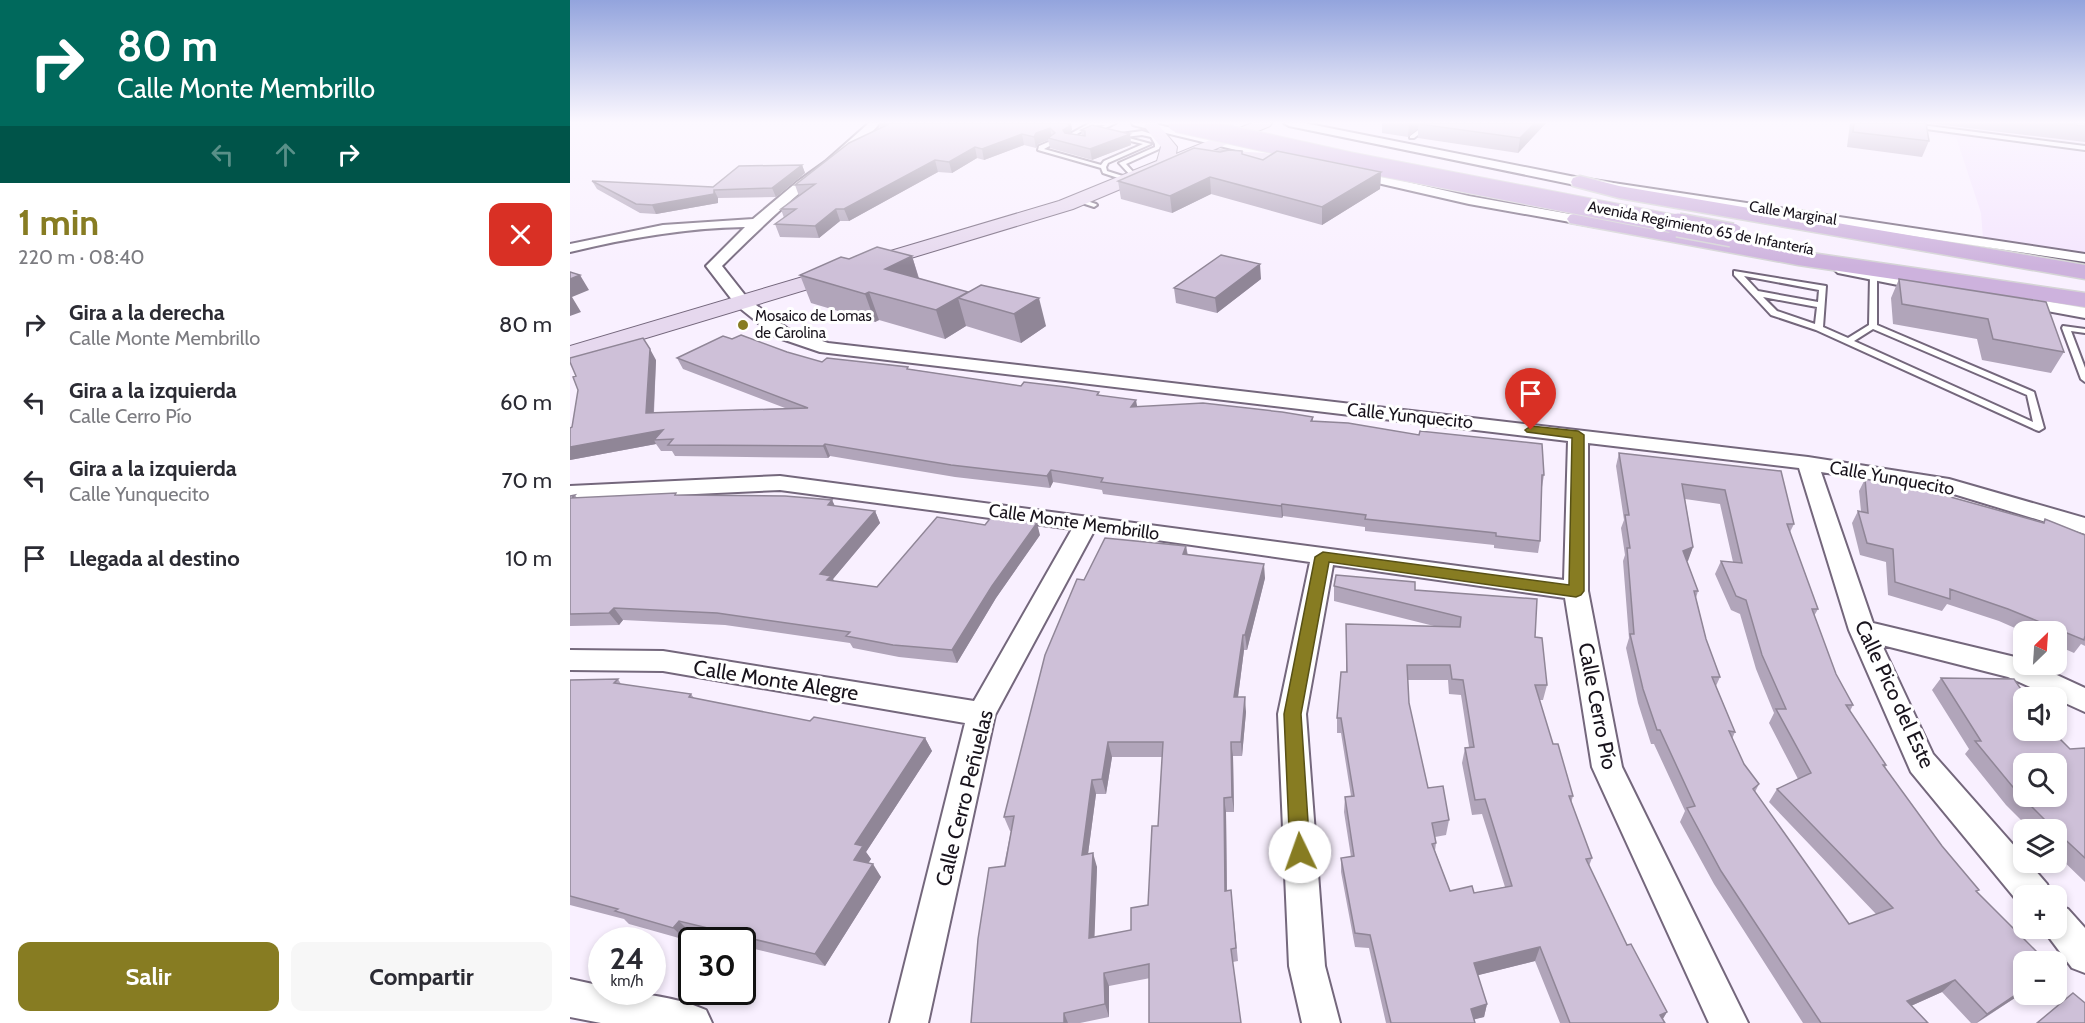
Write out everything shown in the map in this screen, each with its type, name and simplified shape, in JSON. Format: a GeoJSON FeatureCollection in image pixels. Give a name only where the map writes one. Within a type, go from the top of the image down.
{"type":"FeatureCollection","features":[{"type":"Feature","properties":{"kind":"main road","name":"Avenida Regimiento 65 de Infantería"},"geometry":{"type":"LineString","coordinates":[[1403,171],[1735,230],[2085,281]]}},
{"type":"Feature","properties":{"kind":"main road","name":"Avenida Regimiento 65 de Infantería"},"geometry":{"type":"LineString","coordinates":[[1448,171],[1735,230],[2085,298]]}},
{"type":"Feature","properties":{"kind":"main road"},"geometry":{"type":"LineString","coordinates":[[1580,182],[1619,192],[2085,272]]}},
{"type":"Feature","properties":{"kind":"main road"},"geometry":{"type":"LineString","coordinates":[[1577,219],[1798,258],[2085,298]]}},
{"type":"Feature","properties":{"kind":"street"},"geometry":{"type":"LineString","coordinates":[[570,248],[644,230],[712,223],[757,223],[821,171]]}},
{"type":"Feature","properties":{"kind":"street"},"geometry":{"type":"LineString","coordinates":[[570,354],[1086,202],[1147,171]]}},
{"type":"Feature","properties":{"kind":"street"},"geometry":{"type":"LineString","coordinates":[[1323,171],[1358,175]]}},
{"type":"Feature","properties":{"kind":"street"},"geometry":{"type":"LineString","coordinates":[[1339,171],[1469,200],[2085,313]]}},
{"type":"Feature","properties":{"kind":"street","name":"Calle Marginal"},"geometry":{"type":"LineString","coordinates":[[1526,171],[1580,182],[2085,258]]}},
{"type":"Feature","properties":{"kind":"street","name":"Calle Yunquecito"},"geometry":{"type":"LineString","coordinates":[[757,223],[714,266],[741,302],[782,333],[826,348],[1808,463],[1949,486],[2085,526]]}},
{"type":"Feature","properties":{"kind":"street","name":"Calle Cerro Pío"},"geometry":{"type":"LineString","coordinates":[[1578,435],[1576,591],[1607,767],[1729,1023]]}},
{"type":"Feature","properties":{"kind":"street","name":"Calle Pico del Este"},"geometry":{"type":"LineString","coordinates":[[1808,463],[1862,630],[1922,763],[2026,885]]}},
{"type":"Feature","properties":{"kind":"street","name":"Calle Monte Membrillo"},"geometry":{"type":"LineString","coordinates":[[570,493],[780,483],[1576,591]]}},
{"type":"Feature","properties":{"kind":"street","name":"Calle Cerro Peñuelas"},"geometry":{"type":"LineString","coordinates":[[909,1023],[981,714],[1088,523]]}},
{"type":"Feature","properties":{"kind":"street"},"geometry":{"type":"LineString","coordinates":[[1321,1023],[1307,966],[1293,714],[1323,557]]}},
{"type":"Feature","properties":{"kind":"street"},"geometry":{"type":"LineString","coordinates":[[1862,630],[2015,668],[2085,701]]}},
{"type":"Feature","properties":{"kind":"street","name":"Calle Monte Alegre"},"geometry":{"type":"LineString","coordinates":[[570,660],[663,661],[981,714]]}},
{"type":"Feature","properties":{"kind":"street"},"geometry":{"type":"LineString","coordinates":[[2067,934],[2085,955]]}},
{"type":"Feature","properties":{"kind":"street"},"geometry":{"type":"LineString","coordinates":[[570,998],[693,1023]]}},
{"type":"Feature","properties":{"kind":"lane"},"geometry":{"type":"LineString","coordinates":[[1105,171],[1130,178]]}},
{"type":"Feature","properties":{"kind":"lane"},"geometry":{"type":"LineString","coordinates":[[1126,171],[1130,178]]}},
{"type":"Feature","properties":{"kind":"lane"},"geometry":{"type":"LineString","coordinates":[[1819,328],[1823,288],[1737,273],[1774,313],[1819,328],[2039,429],[2031,394],[1874,326]]}},
{"type":"Feature","properties":{"kind":"lane"},"geometry":{"type":"LineString","coordinates":[[1874,276],[1874,326]]}},
{"type":"Feature","properties":{"kind":"lane"},"geometry":{"type":"LineString","coordinates":[[1756,293],[1820,305]]}},
{"type":"Feature","properties":{"kind":"lane"},"geometry":{"type":"LineString","coordinates":[[1848,341],[1874,326]]}},
{"type":"Feature","properties":{"kind":"lane"},"geometry":{"type":"LineString","coordinates":[[2085,331],[2066,328],[2085,379]]}},
{"type":"Feature","properties":{"kind":"shaded area"},"geometry":{"type":"Polygon","coordinates":[[[1967,171],[2085,171],[2085,266],[1984,251],[1981,213],[1967,171]]]}},
{"type":"Feature","properties":{"kind":"building"},"geometry":{"type":"Polygon","coordinates":[[[733,171],[795,171],[772,188],[714,190],[714,194],[652,205],[636,204],[592,181],[713,187],[733,171]]]}},
{"type":"Feature","properties":{"kind":"building"},"geometry":{"type":"Polygon","coordinates":[[[813,171],[915,171],[844,209],[836,209],[815,226],[775,224],[796,209],[781,209],[815,184],[795,185],[813,171]]]}},
{"type":"Feature","properties":{"kind":"building"},"geometry":{"type":"Polygon","coordinates":[[[1142,171],[1381,172],[1322,207],[1210,177],[1170,196],[1118,181],[1142,171]]]}},
{"type":"Feature","properties":{"kind":"building"},"geometry":{"type":"Polygon","coordinates":[[[877,247],[912,256],[885,269],[968,292],[936,310],[869,292],[865,294],[800,275],[841,257],[849,259],[877,247]]]}},
{"type":"Feature","properties":{"kind":"building"},"geometry":{"type":"Polygon","coordinates":[[[1221,255],[1260,264],[1215,298],[1174,288],[1221,255]]]}},
{"type":"Feature","properties":{"kind":"building"},"geometry":{"type":"Polygon","coordinates":[[[570,272],[580,275],[570,279],[570,272]]]}},
{"type":"Feature","properties":{"kind":"building"},"geometry":{"type":"Polygon","coordinates":[[[1899,279],[2046,302],[2064,352],[1993,339],[1988,319],[1902,304],[1899,279]]]}},
{"type":"Feature","properties":{"kind":"building"},"geometry":{"type":"Polygon","coordinates":[[[981,285],[1039,298],[1014,314],[958,298],[981,285]]]}},
{"type":"Feature","properties":{"kind":"building"},"geometry":{"type":"Polygon","coordinates":[[[741,335],[822,362],[827,358],[908,367],[907,369],[1021,386],[1024,382],[1067,387],[1099,392],[1097,395],[1136,400],[1131,407],[1203,403],[1282,412],[1313,417],[1311,421],[1348,423],[1419,435],[1420,431],[1542,444],[1544,475],[1542,475],[1540,541],[1496,536],[1496,533],[1365,519],[1366,515],[1101,482],[1103,478],[1051,470],[1047,476],[951,465],[825,444],[823,446],[668,445],[673,439],[654,440],[663,430],[570,447],[570,428],[578,390],[570,358],[643,338],[650,349],[646,413],[808,408],[677,358],[723,336],[732,339],[741,335]]]}},
{"type":"Feature","properties":{"kind":"building"},"geometry":{"type":"Polygon","coordinates":[[[1619,453],[1781,471],[1794,524],[1787,524],[1818,609],[1812,609],[1836,674],[1853,705],[1846,705],[1886,765],[1883,765],[1942,846],[1979,890],[1976,891],[2013,928],[2013,939],[2024,939],[2036,951],[2013,951],[2013,996],[1987,1014],[1955,980],[1907,1001],[1928,1023],[1821,1023],[1721,871],[1687,808],[1695,806],[1660,730],[1657,730],[1643,689],[1630,634],[1634,634],[1627,548],[1630,548],[1625,515],[1629,515],[1619,453]],[[1682,484],[1693,547],[1683,551],[1698,591],[1694,591],[1706,639],[1720,677],[1712,677],[1735,732],[1729,731],[1744,764],[1759,784],[1753,789],[1849,924],[1893,908],[1777,789],[1811,773],[1776,709],[1786,709],[1762,655],[1746,600],[1736,596],[1721,561],[1742,563],[1725,490],[1682,484]]]}},
{"type":"Feature","properties":{"kind":"building"},"geometry":{"type":"Polygon","coordinates":[[[1865,479],[1929,491],[2044,523],[2045,519],[2085,535],[2084,640],[2067,633],[2067,621],[2037,621],[1950,589],[1950,599],[1895,582],[1893,549],[1867,543],[1858,511],[1868,513],[1865,479]]]}},
{"type":"Feature","properties":{"kind":"building"},"geometry":{"type":"Polygon","coordinates":[[[676,493],[675,495],[785,496],[832,500],[828,505],[875,511],[820,574],[831,576],[827,580],[877,587],[937,517],[985,525],[992,516],[1037,523],[992,586],[952,650],[893,645],[846,636],[850,632],[717,613],[614,608],[609,613],[570,614],[570,496],[575,495],[572,498],[676,493]]]}},
{"type":"Feature","properties":{"kind":"building"},"geometry":{"type":"Polygon","coordinates":[[[1105,538],[1186,546],[1183,554],[1264,564],[1245,635],[1243,635],[1234,697],[1245,697],[1241,742],[1231,742],[1232,797],[1224,798],[1225,891],[1231,890],[1236,948],[1231,949],[1241,1023],[1149,1023],[1149,964],[1104,973],[1105,1004],[1064,1013],[1064,1023],[971,1023],[978,939],[989,868],[1005,866],[1014,816],[1004,817],[1045,655],[1077,579],[1084,580],[1105,538]],[[1108,742],[1102,779],[1092,780],[1082,855],[1093,853],[1089,938],[1131,930],[1131,908],[1148,905],[1152,826],[1158,826],[1163,742],[1108,742]]]}},
{"type":"Feature","properties":{"kind":"building"},"geometry":{"type":"Polygon","coordinates":[[[1336,575],[1415,582],[1415,590],[1537,599],[1535,637],[1542,638],[1547,685],[1535,685],[1553,744],[1558,744],[1573,796],[1569,796],[1592,858],[1586,859],[1627,945],[1631,944],[1667,1012],[1660,1015],[1665,1023],[1570,1023],[1540,947],[1474,963],[1487,1004],[1471,1009],[1475,1023],[1391,1023],[1370,935],[1355,933],[1341,858],[1354,856],[1345,797],[1354,796],[1341,718],[1337,718],[1341,672],[1347,672],[1346,624],[1460,627],[1461,617],[1334,586],[1336,575]],[[1407,665],[1409,703],[1428,788],[1443,786],[1449,820],[1432,823],[1436,843],[1432,844],[1450,891],[1472,886],[1474,893],[1512,886],[1485,799],[1475,800],[1465,748],[1474,747],[1463,680],[1452,679],[1450,665],[1407,665]]]}},
{"type":"Feature","properties":{"kind":"building"},"geometry":{"type":"Polygon","coordinates":[[[1941,678],[2014,679],[2019,687],[2013,687],[2013,741],[2062,741],[2070,749],[2085,748],[2085,858],[2067,841],[2067,819],[2044,819],[2032,807],[2067,807],[2067,753],[2013,753],[2013,787],[1975,741],[1981,741],[1941,678]]]}},
{"type":"Feature","properties":{"kind":"building"},"geometry":{"type":"Polygon","coordinates":[[[618,679],[614,683],[691,694],[689,697],[810,721],[814,717],[925,738],[855,844],[863,846],[854,860],[873,864],[815,954],[756,940],[756,927],[704,927],[679,921],[673,928],[615,911],[618,909],[570,896],[570,680],[618,679]]]}},
{"type":"Feature","properties":{"kind":"building"},"geometry":{"type":"Polygon","coordinates":[[[2073,993],[2085,1003],[2085,1023],[2037,1023],[2059,1005],[2067,1005],[2067,998],[2073,993]]]}},
{"type":"Feature","properties":{"kind":"place","name":"Mosaico de Lomas de Carolina"},"geometry":{"type":"Point","coordinates":[743,325]}},
{"type":"Feature","properties":{"kind":"route"},"geometry":{"type":"LineString","coordinates":[[1300,852],[1293,714],[1323,557],[1576,591],[1578,435],[1531,430]]}}]}
